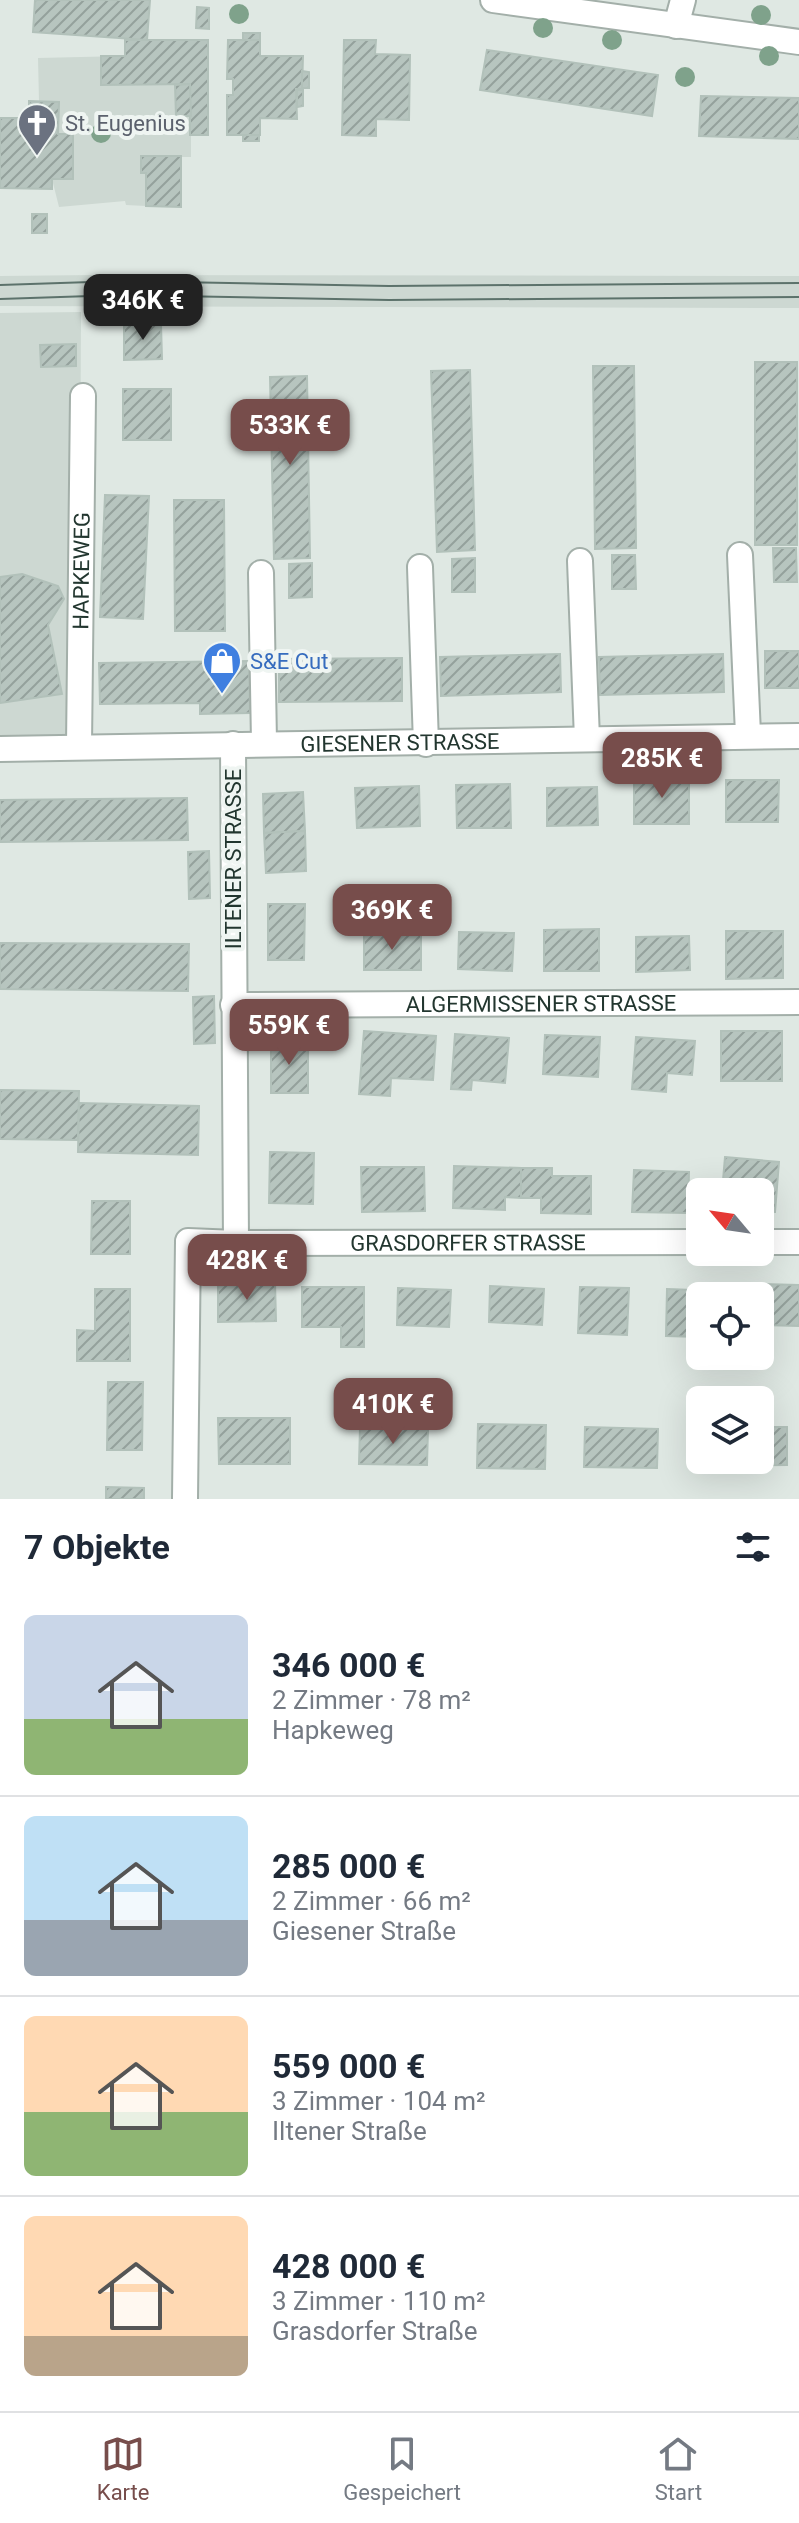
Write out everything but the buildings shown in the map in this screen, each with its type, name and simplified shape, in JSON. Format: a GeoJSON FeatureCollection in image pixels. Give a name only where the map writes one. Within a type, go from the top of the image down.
{"type":"FeatureCollection","features":[{"type":"Feature","properties":{"kind":"street"},"geometry":{"type":"LineString","coordinates":[[493,0],[799,42]]}},
{"type":"Feature","properties":{"kind":"street"},"geometry":{"type":"LineString","coordinates":[[676,26],[683,0]]}},
{"type":"Feature","properties":{"kind":"street","name":"HAPKEWEG"},"geometry":{"type":"LineString","coordinates":[[79,745],[83,396]]}},
{"type":"Feature","properties":{"kind":"street"},"geometry":{"type":"LineString","coordinates":[[740,555],[748,734]]}},
{"type":"Feature","properties":{"kind":"street"},"geometry":{"type":"LineString","coordinates":[[580,561],[587,739]]}},
{"type":"Feature","properties":{"kind":"street"},"geometry":{"type":"LineString","coordinates":[[420,567],[426,744]]}},
{"type":"Feature","properties":{"kind":"street"},"geometry":{"type":"LineString","coordinates":[[261,573],[264,742]]}},
{"type":"Feature","properties":{"kind":"street","name":"GIESENER STRASSE"},"geometry":{"type":"LineString","coordinates":[[0,749],[264,742],[426,744],[748,734],[799,736]]}},
{"type":"Feature","properties":{"kind":"street","name":"ILTENER STRASSE"},"geometry":{"type":"LineString","coordinates":[[233,744],[236,1243]]}},
{"type":"Feature","properties":{"kind":"street","name":"ALGERMISSENER STRASSE"},"geometry":{"type":"LineString","coordinates":[[233,1005],[799,1002]]}},
{"type":"Feature","properties":{"kind":"street"},"geometry":{"type":"LineString","coordinates":[[185,1499],[188,1241],[236,1243]]}},
{"type":"Feature","properties":{"kind":"street","name":"GRASDORFER STRASSE"},"geometry":{"type":"LineString","coordinates":[[236,1243],[686,1242]]}},
{"type":"Feature","properties":{"kind":"street"},"geometry":{"type":"LineString","coordinates":[[774,1242],[799,1242]]}},
{"type":"Feature","properties":{"kind":"shaded area"},"geometry":{"type":"Polygon","coordinates":[[[125,40],[208,40],[208,135],[191,135],[191,157],[141,157],[141,172],[146,173],[146,206],[126,205],[125,201],[59,207],[52,179],[73,178],[73,135],[58,134],[58,102],[39,101],[38,58],[124,56],[125,40]]]}},
{"type":"Feature","properties":{"kind":"shaded area"},"geometry":{"type":"Polygon","coordinates":[[[0,276],[799,276],[799,308],[0,306],[0,276]]]}},
{"type":"Feature","properties":{"kind":"shaded area"},"geometry":{"type":"Polygon","coordinates":[[[81,312],[79,745],[0,749],[0,313],[81,312]]]}},
{"type":"Feature","properties":{"kind":"tram line"},"geometry":{"type":"LineString","coordinates":[[0,285],[121,281],[389,286],[799,283]]}},
{"type":"Feature","properties":{"kind":"tram line"},"geometry":{"type":"LineString","coordinates":[[0,299],[121,295],[389,300],[799,297]]}},
{"type":"Feature","properties":{"kind":"place","name":"St. Eugenius"},"geometry":{"type":"Point","coordinates":[37,157]}},
{"type":"Feature","properties":{"kind":"place","name":"S&E Cut"},"geometry":{"type":"Point","coordinates":[222,695]}}]}
